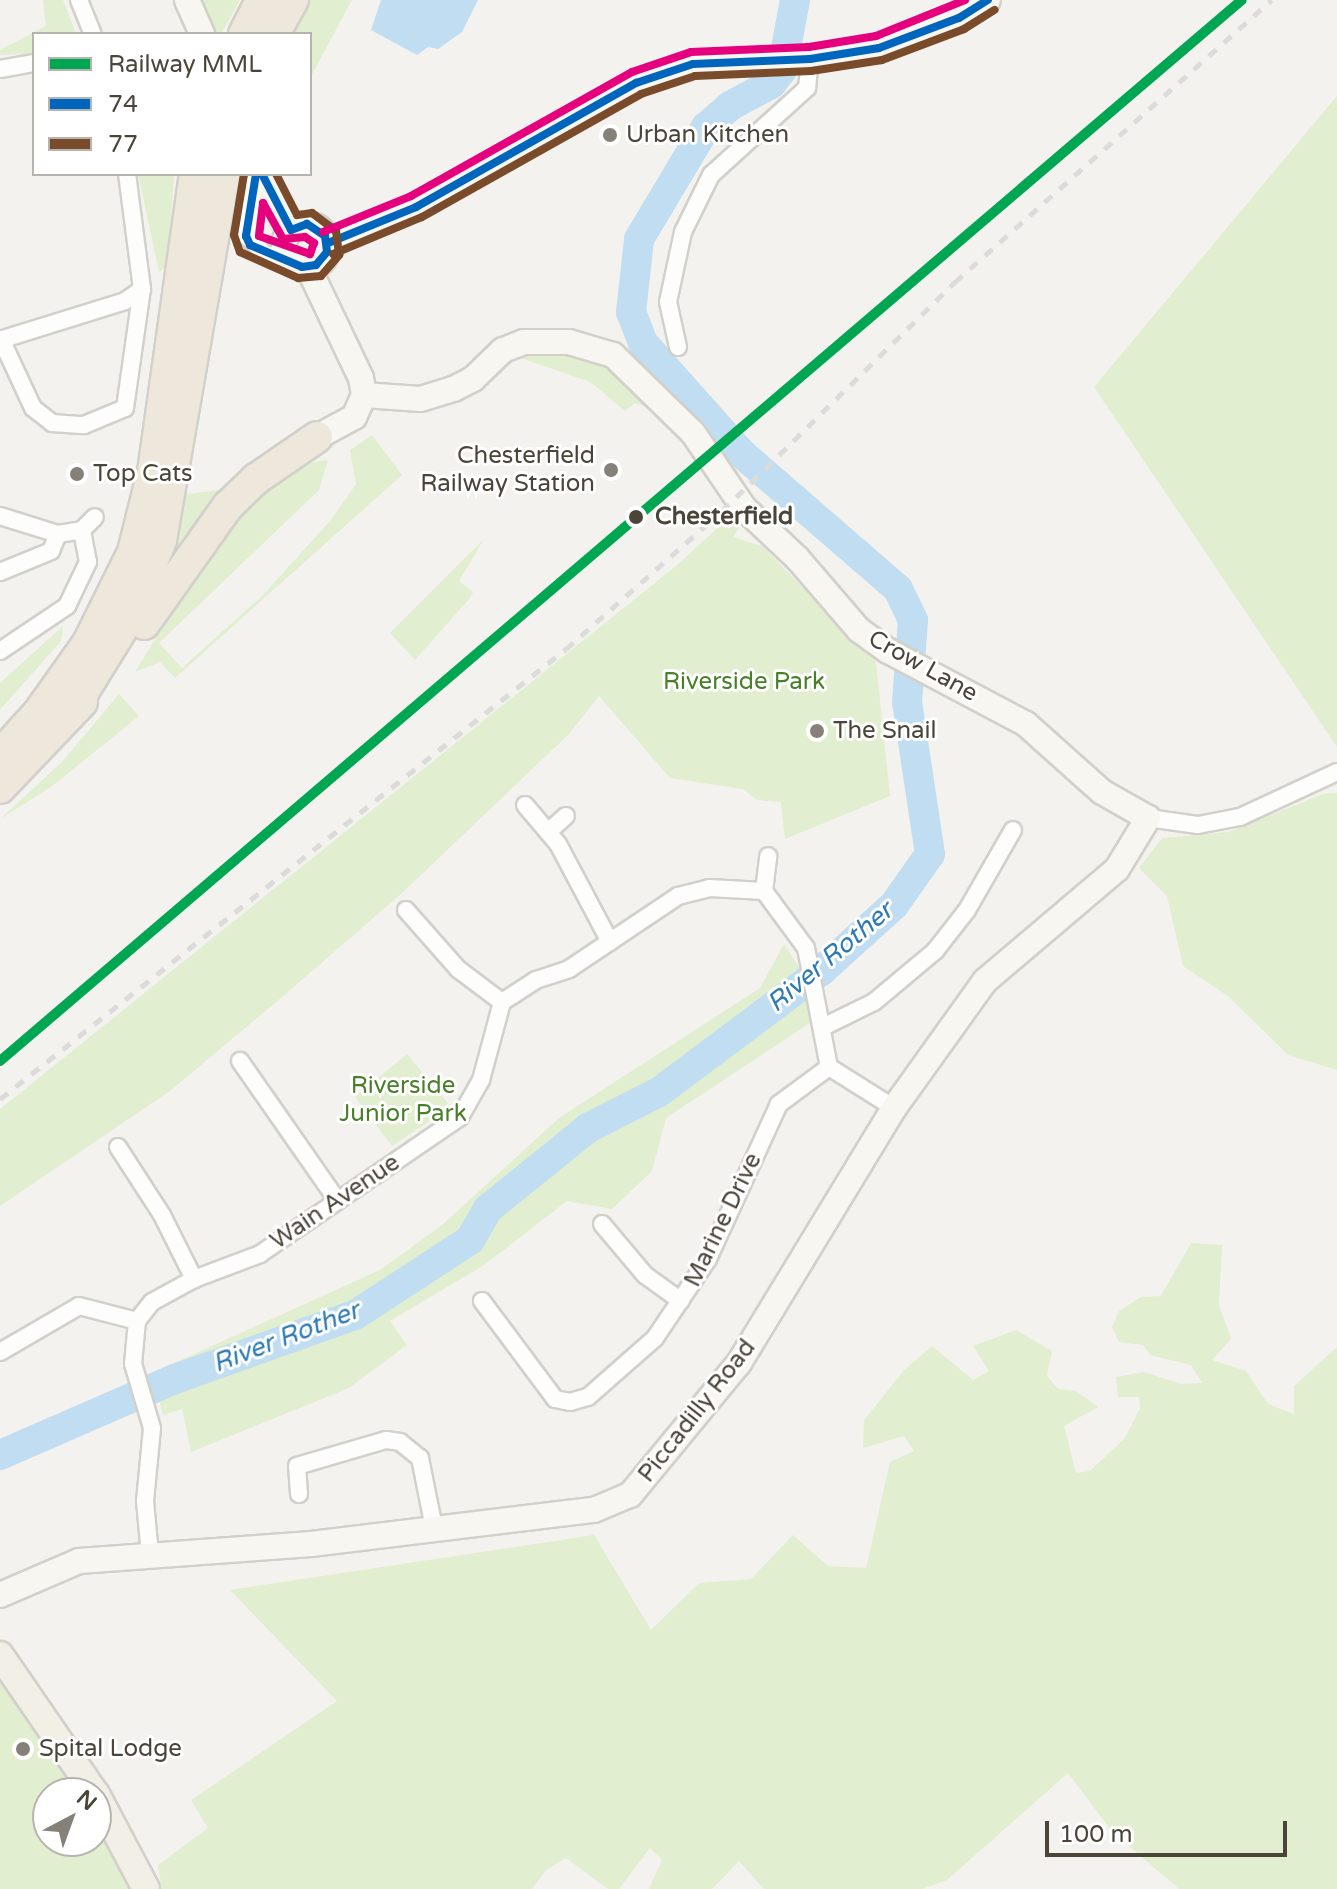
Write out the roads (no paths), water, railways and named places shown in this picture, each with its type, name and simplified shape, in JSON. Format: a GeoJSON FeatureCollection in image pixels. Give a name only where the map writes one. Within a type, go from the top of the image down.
{"type":"FeatureCollection","features":[{"type":"Feature","properties":{"kind":"highway"},"geometry":{"type":"LineString","coordinates":[[245,32],[261,0]]}},
{"type":"Feature","properties":{"kind":"highway"},"geometry":{"type":"LineString","coordinates":[[275,32],[293,0]]}},
{"type":"Feature","properties":{"kind":"highway"},"geometry":{"type":"LineString","coordinates":[[0,755],[39,712],[88,643],[133,552],[153,472],[195,176]]}},
{"type":"Feature","properties":{"kind":"highway"},"geometry":{"type":"LineString","coordinates":[[69,715],[132,613],[161,540],[224,176]]}},
{"type":"Feature","properties":{"kind":"highway"},"geometry":{"type":"LineString","coordinates":[[0,788],[106,678],[228,506],[256,479],[317,437]]}},
{"type":"Feature","properties":{"kind":"main road"},"geometry":{"type":"LineString","coordinates":[[0,1655],[84,1777]]}},
{"type":"Feature","properties":{"kind":"main road"},"geometry":{"type":"LineString","coordinates":[[112,1824],[146,1889]]}},
{"type":"Feature","properties":{"kind":"street"},"geometry":{"type":"LineString","coordinates":[[79,0],[92,32]]}},
{"type":"Feature","properties":{"kind":"street"},"geometry":{"type":"LineString","coordinates":[[187,0],[201,32]]}},
{"type":"Feature","properties":{"kind":"street"},"geometry":{"type":"LineString","coordinates":[[328,243],[424,203],[636,83],[693,64],[810,59],[899,43],[988,0]]}},
{"type":"Feature","properties":{"kind":"street"},"geometry":{"type":"LineString","coordinates":[[678,347],[668,302],[683,232],[711,175],[807,88],[810,59]]}},
{"type":"Feature","properties":{"kind":"street"},"geometry":{"type":"LineString","coordinates":[[0,69],[32,63]]}},
{"type":"Feature","properties":{"kind":"street"},"geometry":{"type":"LineString","coordinates":[[127,176],[142,289],[125,408],[84,425],[52,423],[33,408],[0,340],[125,301],[142,289]]}},
{"type":"Feature","properties":{"kind":"street"},"geometry":{"type":"LineString","coordinates":[[256,176],[246,236],[250,245],[265,254],[299,264],[323,259],[328,243]]}},
{"type":"Feature","properties":{"kind":"street"},"geometry":{"type":"LineString","coordinates":[[263,176],[291,230]]}},
{"type":"Feature","properties":{"kind":"street"},"geometry":{"type":"LineString","coordinates":[[291,230],[315,226],[328,243]]}},
{"type":"Feature","properties":{"kind":"street"},"geometry":{"type":"LineString","coordinates":[[291,230],[284,245],[299,264],[362,387],[354,417],[317,437]]}},
{"type":"Feature","properties":{"kind":"street","name":"Crow Lane"},"geometry":{"type":"LineString","coordinates":[[362,387],[420,399],[473,379],[503,350],[524,342],[569,342],[613,355],[693,433],[751,516],[797,558],[859,630],[932,676],[1026,724],[1102,792],[1148,818],[1198,825],[1240,817],[1337,772]]}},
{"type":"Feature","properties":{"kind":"street"},"geometry":{"type":"LineString","coordinates":[[0,516],[58,534],[82,530],[95,517]]}},
{"type":"Feature","properties":{"kind":"street"},"geometry":{"type":"LineString","coordinates":[[0,651],[67,606],[88,562],[82,530]]}},
{"type":"Feature","properties":{"kind":"street"},"geometry":{"type":"LineString","coordinates":[[0,572],[51,551],[58,534]]}},
{"type":"Feature","properties":{"kind":"street"},"geometry":{"type":"LineString","coordinates":[[525,805],[548,832],[610,942]]}},
{"type":"Feature","properties":{"kind":"street"},"geometry":{"type":"LineString","coordinates":[[548,832],[566,816]]}},
{"type":"Feature","properties":{"kind":"street","name":"Piccadilly Road"},"geometry":{"type":"LineString","coordinates":[[0,1595],[79,1561],[311,1544],[594,1510],[630,1495],[739,1363],[894,1108],[985,981],[1117,869],[1148,818]]}},
{"type":"Feature","properties":{"kind":"street"},"geometry":{"type":"LineString","coordinates":[[823,1027],[874,1002],[935,951],[967,910],[1013,830]]}},
{"type":"Feature","properties":{"kind":"street"},"geometry":{"type":"LineString","coordinates":[[768,856],[764,891],[806,948],[819,1001],[829,1067],[894,1108]]}},
{"type":"Feature","properties":{"kind":"street"},"geometry":{"type":"LineString","coordinates":[[406,910],[458,969],[502,1002],[610,942],[678,896],[709,888],[764,891]]}},
{"type":"Feature","properties":{"kind":"street","name":"Wain Avenue"},"geometry":{"type":"LineString","coordinates":[[137,1321],[152,1302],[194,1279],[260,1254],[468,1109],[484,1071],[502,1002]]}},
{"type":"Feature","properties":{"kind":"street"},"geometry":{"type":"LineString","coordinates":[[240,1061],[337,1200]]}},
{"type":"Feature","properties":{"kind":"street","name":"Marine Drive"},"geometry":{"type":"LineString","coordinates":[[482,1301],[539,1382],[555,1399],[570,1402],[588,1397],[655,1338],[708,1259],[779,1104],[829,1067]]}},
{"type":"Feature","properties":{"kind":"street"},"geometry":{"type":"LineString","coordinates":[[118,1147],[162,1215],[194,1279]]}},
{"type":"Feature","properties":{"kind":"street"},"geometry":{"type":"LineString","coordinates":[[602,1224],[645,1275],[681,1301]]}},
{"type":"Feature","properties":{"kind":"street"},"geometry":{"type":"LineString","coordinates":[[0,1352],[79,1306],[137,1321],[133,1364],[151,1417],[145,1501],[150,1555]]}},
{"type":"Feature","properties":{"kind":"street"},"geometry":{"type":"LineString","coordinates":[[299,1494],[297,1466],[386,1440],[400,1442],[420,1458],[434,1528]]}},
{"type":"Feature","properties":{"kind":"water"},"geometry":{"type":"Polygon","coordinates":[[[381,0],[478,0],[462,32],[438,49],[428,47],[417,55],[371,30],[381,0]]]}},
{"type":"Feature","properties":{"kind":"waterway","name":"River Rother"},"geometry":{"type":"LineString","coordinates":[[0,1455],[175,1379],[355,1315],[470,1240],[488,1209],[588,1128],[659,1092],[821,971],[894,905],[930,854],[907,702],[913,620],[898,589],[742,454],[643,343],[631,312],[639,239],[706,127],[730,106],[771,84],[782,70],[795,0]]}},
{"type":"Feature","properties":{"kind":"railway"},"geometry":{"type":"LineString","coordinates":[[0,1099],[566,649],[722,511],[955,282],[1272,0]]}},
{"type":"Feature","properties":{"kind":"rail line","name":"MML"},"geometry":{"type":"LineString","coordinates":[[0,1061],[1242,0]]}},
{"type":"Feature","properties":{"kind":"place","name":"Urban Kitchen"},"geometry":{"type":"Point","coordinates":[610,135]}},
{"type":"Feature","properties":{"kind":"place","name":"Chesterfield Railway Station"},"geometry":{"type":"Point","coordinates":[611,470]}},
{"type":"Feature","properties":{"kind":"place","name":"Top Cats"},"geometry":{"type":"Point","coordinates":[77,474]}},
{"type":"Feature","properties":{"kind":"place","name":"Chesterfield"},"geometry":{"type":"Point","coordinates":[636,517]}},
{"type":"Feature","properties":{"kind":"place","name":"The Snail"},"geometry":{"type":"Point","coordinates":[817,731]}},
{"type":"Feature","properties":{"kind":"place","name":"Spital Lodge"},"geometry":{"type":"Point","coordinates":[23,1749]}},
{"type":"Feature","properties":{"kind":"park label","name":"Riverside Park"},"geometry":{"type":"Point","coordinates":[744,682]}},
{"type":"Feature","properties":{"kind":"park label","name":"Riverside Junior Park"},"geometry":{"type":"Point","coordinates":[403,1100]}}]}
